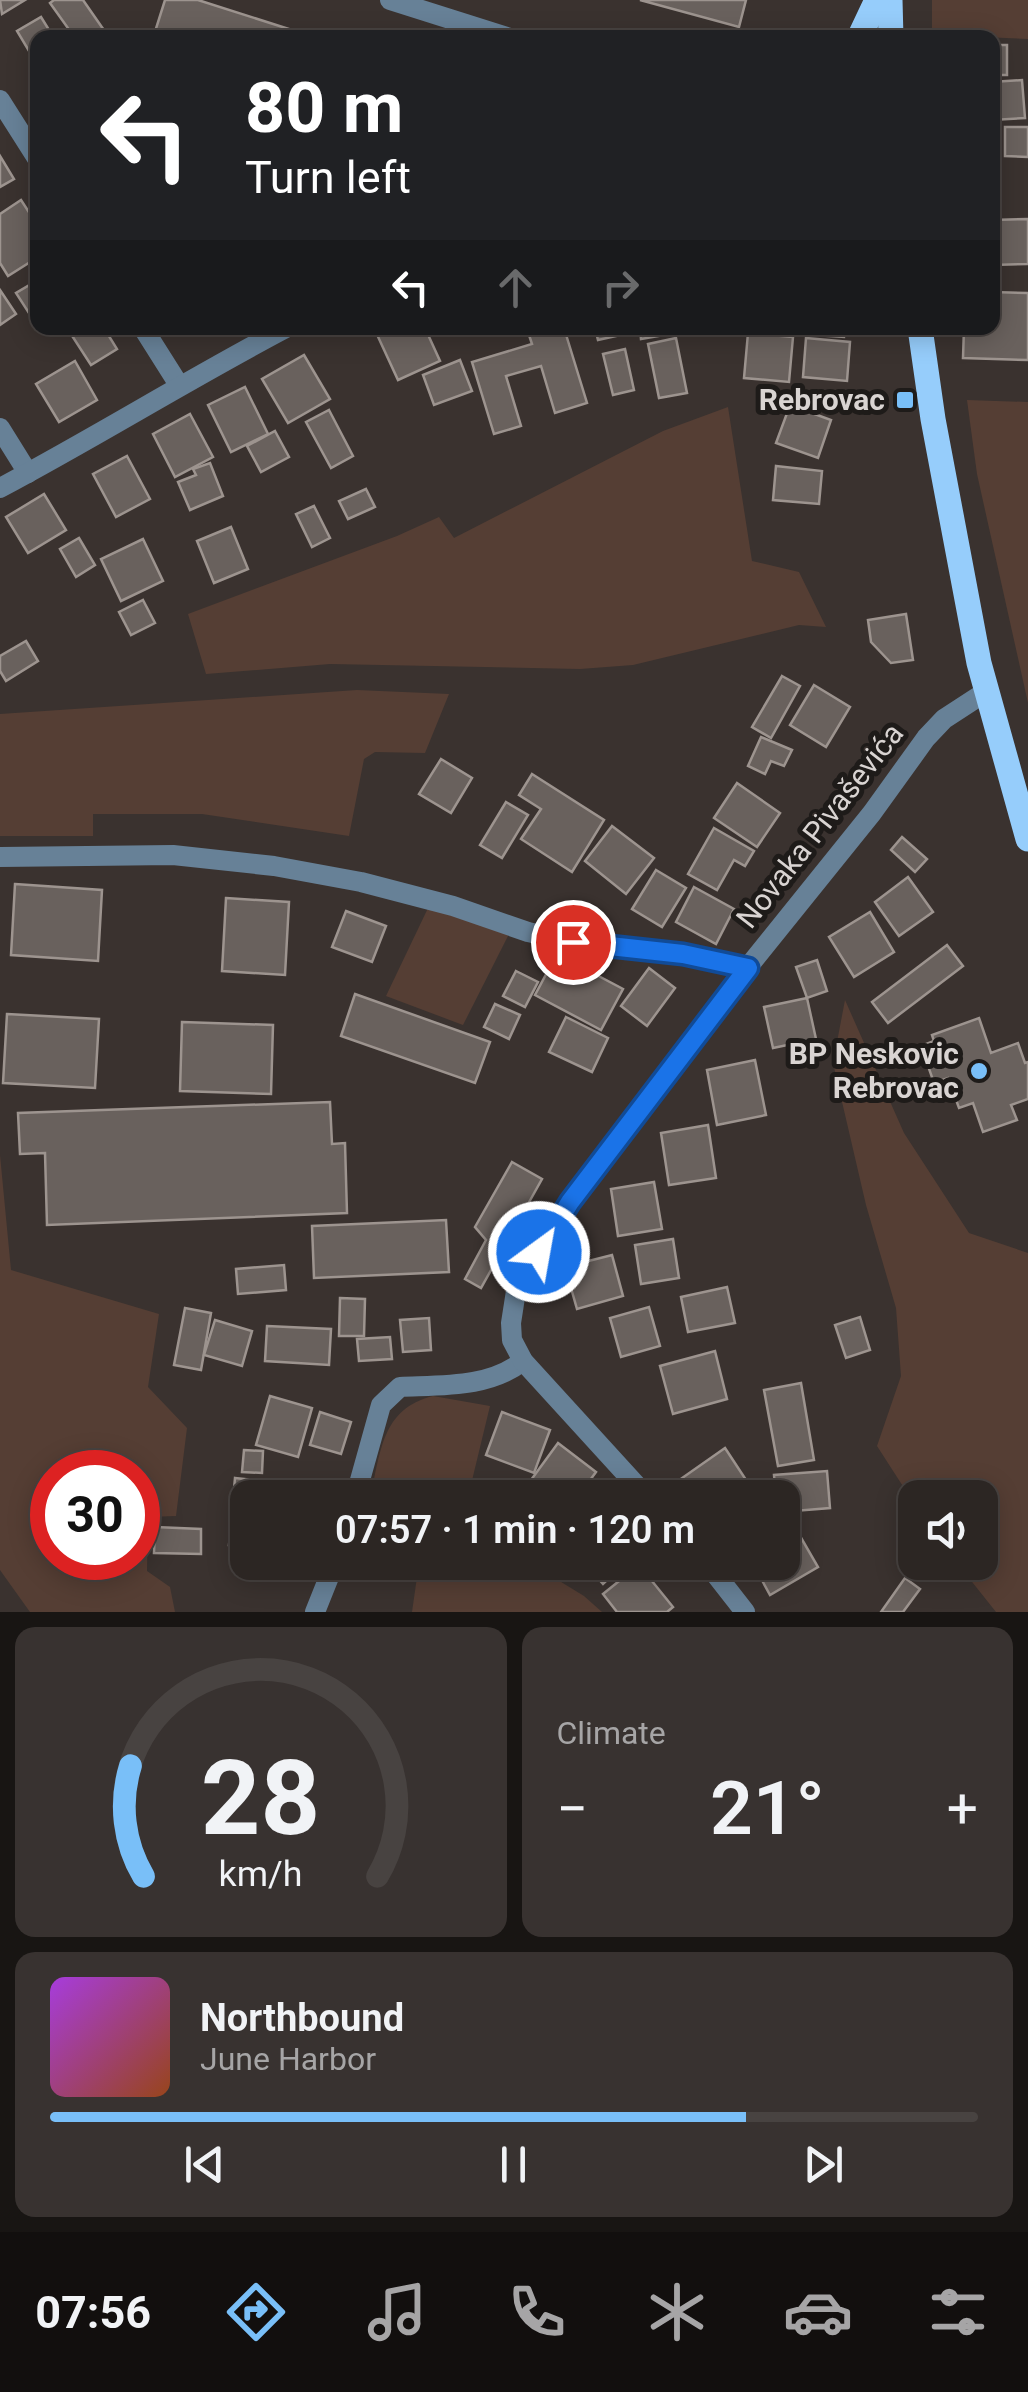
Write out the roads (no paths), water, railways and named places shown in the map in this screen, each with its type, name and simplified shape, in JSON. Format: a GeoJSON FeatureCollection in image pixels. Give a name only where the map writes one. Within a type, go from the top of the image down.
{"type":"FeatureCollection","features":[{"type":"Feature","properties":{"kind":"main road"},"geometry":{"type":"LineString","coordinates":[[863,30],[876,0]]}},
{"type":"Feature","properties":{"kind":"main road"},"geometry":{"type":"LineString","coordinates":[[890,0],[892,30]]}},
{"type":"Feature","properties":{"kind":"main road"},"geometry":{"type":"LineString","coordinates":[[921,335],[936,437],[987,691],[1028,839]]}},
{"type":"Feature","properties":{"kind":"street"},"geometry":{"type":"LineString","coordinates":[[390,0],[485,30]]}},
{"type":"Feature","properties":{"kind":"street"},"geometry":{"type":"LineString","coordinates":[[0,100],[30,147]]}},
{"type":"Feature","properties":{"kind":"street"},"geometry":{"type":"LineString","coordinates":[[148,335],[179,384]]}},
{"type":"Feature","properties":{"kind":"street"},"geometry":{"type":"LineString","coordinates":[[0,488],[179,384],[273,335]]}},
{"type":"Feature","properties":{"kind":"street"},"geometry":{"type":"LineString","coordinates":[[0,428],[28,474]]}},
{"type":"Feature","properties":{"kind":"street","name":"Novaka Pivaševića"},"geometry":{"type":"LineString","coordinates":[[632,1480],[523,1361],[512,1340],[516,1291],[570,1202],[926,738],[944,719],[987,691]]}},
{"type":"Feature","properties":{"kind":"street"},"geometry":{"type":"LineString","coordinates":[[0,858],[173,854],[274,866],[361,882],[543,935],[683,954],[748,968]]}},
{"type":"Feature","properties":{"kind":"street"},"geometry":{"type":"LineString","coordinates":[[360,1480],[381,1406],[400,1387],[488,1380],[508,1373],[523,1361]]}},
{"type":"Feature","properties":{"kind":"street"},"geometry":{"type":"LineString","coordinates":[[315,1612],[328,1580]]}},
{"type":"Feature","properties":{"kind":"street"},"geometry":{"type":"LineString","coordinates":[[720,1580],[744,1612]]}},
{"type":"Feature","properties":{"kind":"place","name":"Rebrovac"},"geometry":{"type":"Point","coordinates":[905,400]}},
{"type":"Feature","properties":{"kind":"place","name":"BP Neskovic Rebrovac"},"geometry":{"type":"Point","coordinates":[979,1071]}}]}
